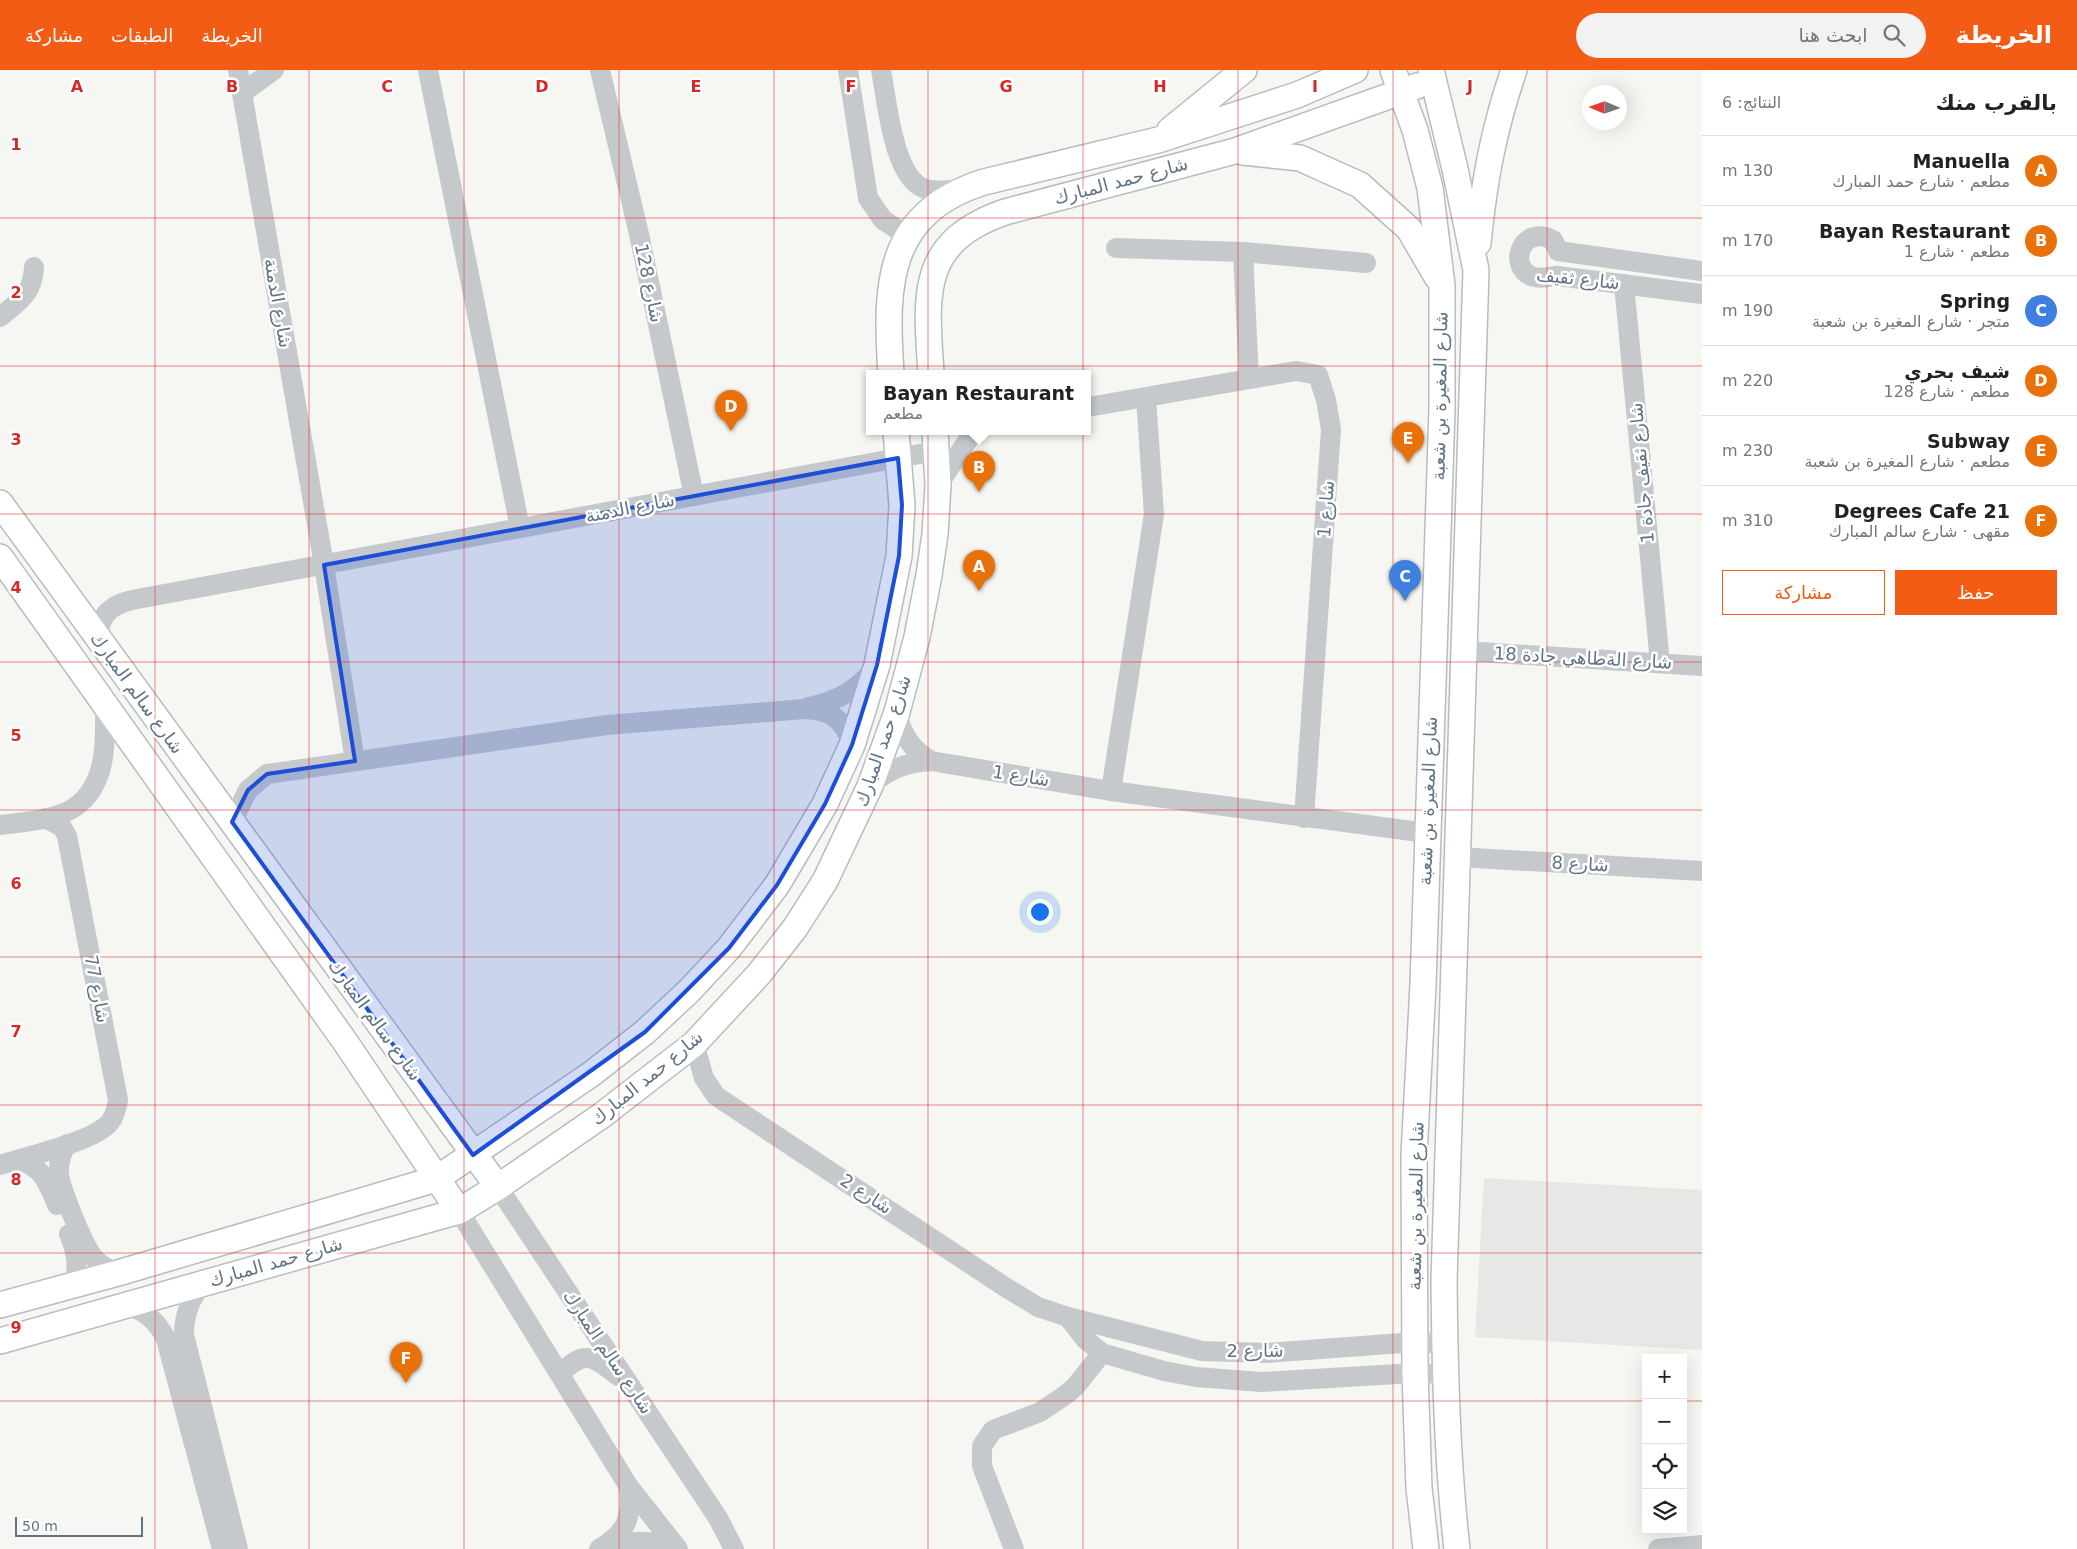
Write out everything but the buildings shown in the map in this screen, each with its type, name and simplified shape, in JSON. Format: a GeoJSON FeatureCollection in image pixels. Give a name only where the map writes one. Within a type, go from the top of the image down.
{"type":"FeatureCollection","features":[{"type":"Feature","properties":{"kind":"main road"},"geometry":{"type":"LineString","coordinates":[[1158,140],[1244,70]]}},
{"type":"Feature","properties":{"kind":"main road","name":"شارع حمد المبارك"},"geometry":{"type":"LineString","coordinates":[[892,370],[888,309],[893,269],[908,236],[920,220],[958,190],[1158,140],[1297,95],[1355,70]]}},
{"type":"Feature","properties":{"kind":"main road"},"geometry":{"type":"LineString","coordinates":[[1476,270],[1483,192],[1499,115],[1514,70]]}},
{"type":"Feature","properties":{"kind":"main road","name":"شارع المغيرة بن شعبة"},"geometry":{"type":"LineString","coordinates":[[1426,1549],[1419,1488],[1415,1373],[1414,1155],[1423,985],[1442,409],[1442,286],[1430,188],[1415,130],[1398,81],[1438,73],[1476,270],[1444,1281],[1445,1374],[1451,1497],[1458,1549]]}},
{"type":"Feature","properties":{"kind":"main road","name":"شارع حمد المبارك"},"geometry":{"type":"LineString","coordinates":[[931,370],[927,316],[930,283],[937,265],[953,242],[978,222],[1005,212],[1235,151],[1398,81]]}},
{"type":"Feature","properties":{"kind":"main road"},"geometry":{"type":"LineString","coordinates":[[1235,151],[1300,158],[1360,185],[1409,229],[1442,286]]}},
{"type":"Feature","properties":{"kind":"main road","name":"شارع حمد المبارك"},"geometry":{"type":"LineString","coordinates":[[0,1305],[118,1273],[436,1179],[590,1075],[645,1032],[689,991],[729,948],[777,885],[825,804],[852,745],[877,665],[899,556],[902,504],[896,435]]}},
{"type":"Feature","properties":{"kind":"main road","name":"شارع حمد المبارك"},"geometry":{"type":"LineString","coordinates":[[0,1341],[459,1211],[498,1187],[602,1116],[694,1044],[759,974],[795,928],[825,881],[849,834],[870,786],[898,712],[917,637],[929,575],[938,485],[935,441]]}},
{"type":"Feature","properties":{"kind":"main road","name":"شارع سالم المبارك"},"geometry":{"type":"LineString","coordinates":[[0,503],[381,1029],[498,1187]]}},
{"type":"Feature","properties":{"kind":"main road","name":"شارع سالم المبارك"},"geometry":{"type":"LineString","coordinates":[[0,557],[346,1044],[459,1211]]}},
{"type":"Feature","properties":{"kind":"main road"},"geometry":{"type":"LineString","coordinates":[[346,1044],[365,1047],[376,1040],[381,1029]]}},
{"type":"Feature","properties":{"kind":"street","name":"شارع الدمنة"},"geometry":{"type":"LineString","coordinates":[[238,70],[324,565],[354,761]]}},
{"type":"Feature","properties":{"kind":"street"},"geometry":{"type":"LineString","coordinates":[[242,94],[274,70]]}},
{"type":"Feature","properties":{"kind":"street"},"geometry":{"type":"LineString","coordinates":[[428,70],[520,528]]}},
{"type":"Feature","properties":{"kind":"street","name":"شارع 128"},"geometry":{"type":"LineString","coordinates":[[600,70],[639,234],[694,496]]}},
{"type":"Feature","properties":{"kind":"street"},"geometry":{"type":"LineString","coordinates":[[848,70],[868,198],[882,220],[908,236]]}},
{"type":"Feature","properties":{"kind":"street"},"geometry":{"type":"LineString","coordinates":[[881,70],[896,146],[904,171],[914,182],[926,189],[958,190]]}},
{"type":"Feature","properties":{"kind":"street"},"geometry":{"type":"LineString","coordinates":[[854,102],[871,102],[886,95]]}},
{"type":"Feature","properties":{"kind":"street","name":"شارع ثقيف"},"geometry":{"type":"LineString","coordinates":[[1702,271],[1558,252],[1553,240],[1545,236],[1536,236],[1528,239],[1522,246],[1519,255],[1520,264],[1524,272],[1532,277],[1557,276],[1702,294]]}},
{"type":"Feature","properties":{"kind":"street"},"geometry":{"type":"LineString","coordinates":[[1116,248],[1243,252],[1366,263]]}},
{"type":"Feature","properties":{"kind":"street"},"geometry":{"type":"LineString","coordinates":[[1243,252],[1250,379]]}},
{"type":"Feature","properties":{"kind":"street"},"geometry":{"type":"LineString","coordinates":[[0,317],[26,295],[34,278],[34,266]]}},
{"type":"Feature","properties":{"kind":"street","name":"شارع ثقيف جادة 1"},"geometry":{"type":"LineString","coordinates":[[1624,284],[1660,663]]}},
{"type":"Feature","properties":{"kind":"street","name":"شارع 1"},"geometry":{"type":"LineString","coordinates":[[1091,407],[1296,371],[1318,375],[1326,400],[1331,428],[1304,818]]}},
{"type":"Feature","properties":{"kind":"street"},"geometry":{"type":"LineString","coordinates":[[1111,791],[1154,514],[1146,398]]}},
{"type":"Feature","properties":{"kind":"street"},"geometry":{"type":"LineString","coordinates":[[938,485],[971,435]]}},
{"type":"Feature","properties":{"kind":"street","name":"شارع الدمنة"},"geometry":{"type":"LineString","coordinates":[[99,640],[98,632],[103,616],[115,605],[122,602],[898,458],[935,441]]}},
{"type":"Feature","properties":{"kind":"street","name":"شارع الةطاهي جادة 18"},"geometry":{"type":"LineString","coordinates":[[1464,651],[1702,666]]}},
{"type":"Feature","properties":{"kind":"street"},"geometry":{"type":"LineString","coordinates":[[804,709],[846,695],[863,682],[877,665]]}},
{"type":"Feature","properties":{"kind":"street"},"geometry":{"type":"LineString","coordinates":[[0,825],[45,818],[76,807],[95,783],[102,767],[105,703]]}},
{"type":"Feature","properties":{"kind":"street"},"geometry":{"type":"LineString","coordinates":[[232,822],[248,790],[267,774],[607,725],[818,709],[830,714],[844,727],[852,745]]}},
{"type":"Feature","properties":{"kind":"street"},"geometry":{"type":"LineString","coordinates":[[898,712],[905,738],[916,751],[931,762]]}},
{"type":"Feature","properties":{"kind":"street","name":"شارع 1"},"geometry":{"type":"LineString","coordinates":[[870,786],[892,770],[904,765],[931,762],[1111,791],[1427,833]]}},
{"type":"Feature","properties":{"kind":"street","name":"شارع 77"},"geometry":{"type":"LineString","coordinates":[[9,1162],[89,1137],[107,1127],[115,1114],[118,1100],[67,836],[62,827],[45,818]]}},
{"type":"Feature","properties":{"kind":"street","name":"شارع 8"},"geometry":{"type":"LineString","coordinates":[[1457,856],[1702,871]]}},
{"type":"Feature","properties":{"kind":"street","name":"شارع 2"},"geometry":{"type":"LineString","coordinates":[[694,1044],[704,1078],[716,1096],[1038,1307],[1068,1317],[1171,1344],[1202,1350],[1266,1353],[1416,1342],[1445,1344]]}},
{"type":"Feature","properties":{"kind":"street"},"geometry":{"type":"LineString","coordinates":[[67,1144],[60,1158],[59,1174],[85,1243],[95,1258],[109,1270],[118,1273]]}},
{"type":"Feature","properties":{"kind":"street","name":"شارع 77"},"geometry":{"type":"LineString","coordinates":[[9,1162],[32,1165],[39,1170],[48,1182],[76,1252],[78,1269],[73,1285]]}},
{"type":"Feature","properties":{"kind":"street","name":"شارع سالم المبارك"},"geometry":{"type":"LineString","coordinates":[[498,1187],[718,1518],[734,1549]]}},
{"type":"Feature","properties":{"kind":"street","name":"شارع سالم المبارك"},"geometry":{"type":"LineString","coordinates":[[459,1211],[630,1487],[678,1549]]}},
{"type":"Feature","properties":{"kind":"street"},"geometry":{"type":"LineString","coordinates":[[204,1282],[190,1301],[184,1323],[186,1347],[185,1375],[222,1549]]}},
{"type":"Feature","properties":{"kind":"street"},"geometry":{"type":"LineString","coordinates":[[125,1305],[140,1310],[158,1326],[185,1375],[238,1549]]}},
{"type":"Feature","properties":{"kind":"street","name":"شارع 2"},"geometry":{"type":"LineString","coordinates":[[1068,1317],[1086,1340],[1102,1353],[1164,1371],[1229,1381],[1262,1382],[1415,1373],[1445,1374]]}},
{"type":"Feature","properties":{"kind":"street"},"geometry":{"type":"LineString","coordinates":[[1014,1549],[982,1466],[982,1446],[994,1430],[1040,1412],[1064,1396],[1075,1387],[1102,1353]]}},
{"type":"Feature","properties":{"kind":"street"},"geometry":{"type":"LineString","coordinates":[[560,1374],[577,1359],[590,1357],[602,1363],[634,1391]]}},
{"type":"Feature","properties":{"kind":"street"},"geometry":{"type":"LineString","coordinates":[[599,1549],[615,1539],[626,1524],[631,1505],[630,1487]]}},
{"type":"Feature","properties":{"kind":"street"},"geometry":{"type":"LineString","coordinates":[[599,1549],[634,1541],[651,1542],[672,1549]]}},
{"type":"Feature","properties":{"kind":"street"},"geometry":{"type":"LineString","coordinates":[[1658,1549],[1702,1545]]}},
{"type":"Feature","properties":{"kind":"highlighted area"},"geometry":{"type":"Polygon","coordinates":[[[898,458],[902,505],[899,556],[877,665],[852,745],[825,804],[777,885],[729,948],[645,1032],[473,1155],[232,822],[248,790],[267,774],[355,761],[324,565],[898,458]]]}},
{"type":"Feature","properties":{"kind":"shaded area"},"geometry":{"type":"Polygon","coordinates":[[[1484,1178],[1702,1190],[1702,1350],[1475,1337],[1484,1178]]]}},
{"type":"Feature","properties":{"kind":"place","name":"شيف بحري"},"geometry":{"type":"Point","coordinates":[731,431]}},
{"type":"Feature","properties":{"kind":"place","name":"Subway"},"geometry":{"type":"Point","coordinates":[1408,463]}},
{"type":"Feature","properties":{"kind":"place","name":"Bayan Restaurant"},"geometry":{"type":"Point","coordinates":[979,492]}},
{"type":"Feature","properties":{"kind":"place","name":"Manuella"},"geometry":{"type":"Point","coordinates":[979,591]}},
{"type":"Feature","properties":{"kind":"place","name":"Spring"},"geometry":{"type":"Point","coordinates":[1405,601]}},
{"type":"Feature","properties":{"kind":"place","name":"21 Degrees Cafe"},"geometry":{"type":"Point","coordinates":[406,1383]}}]}
